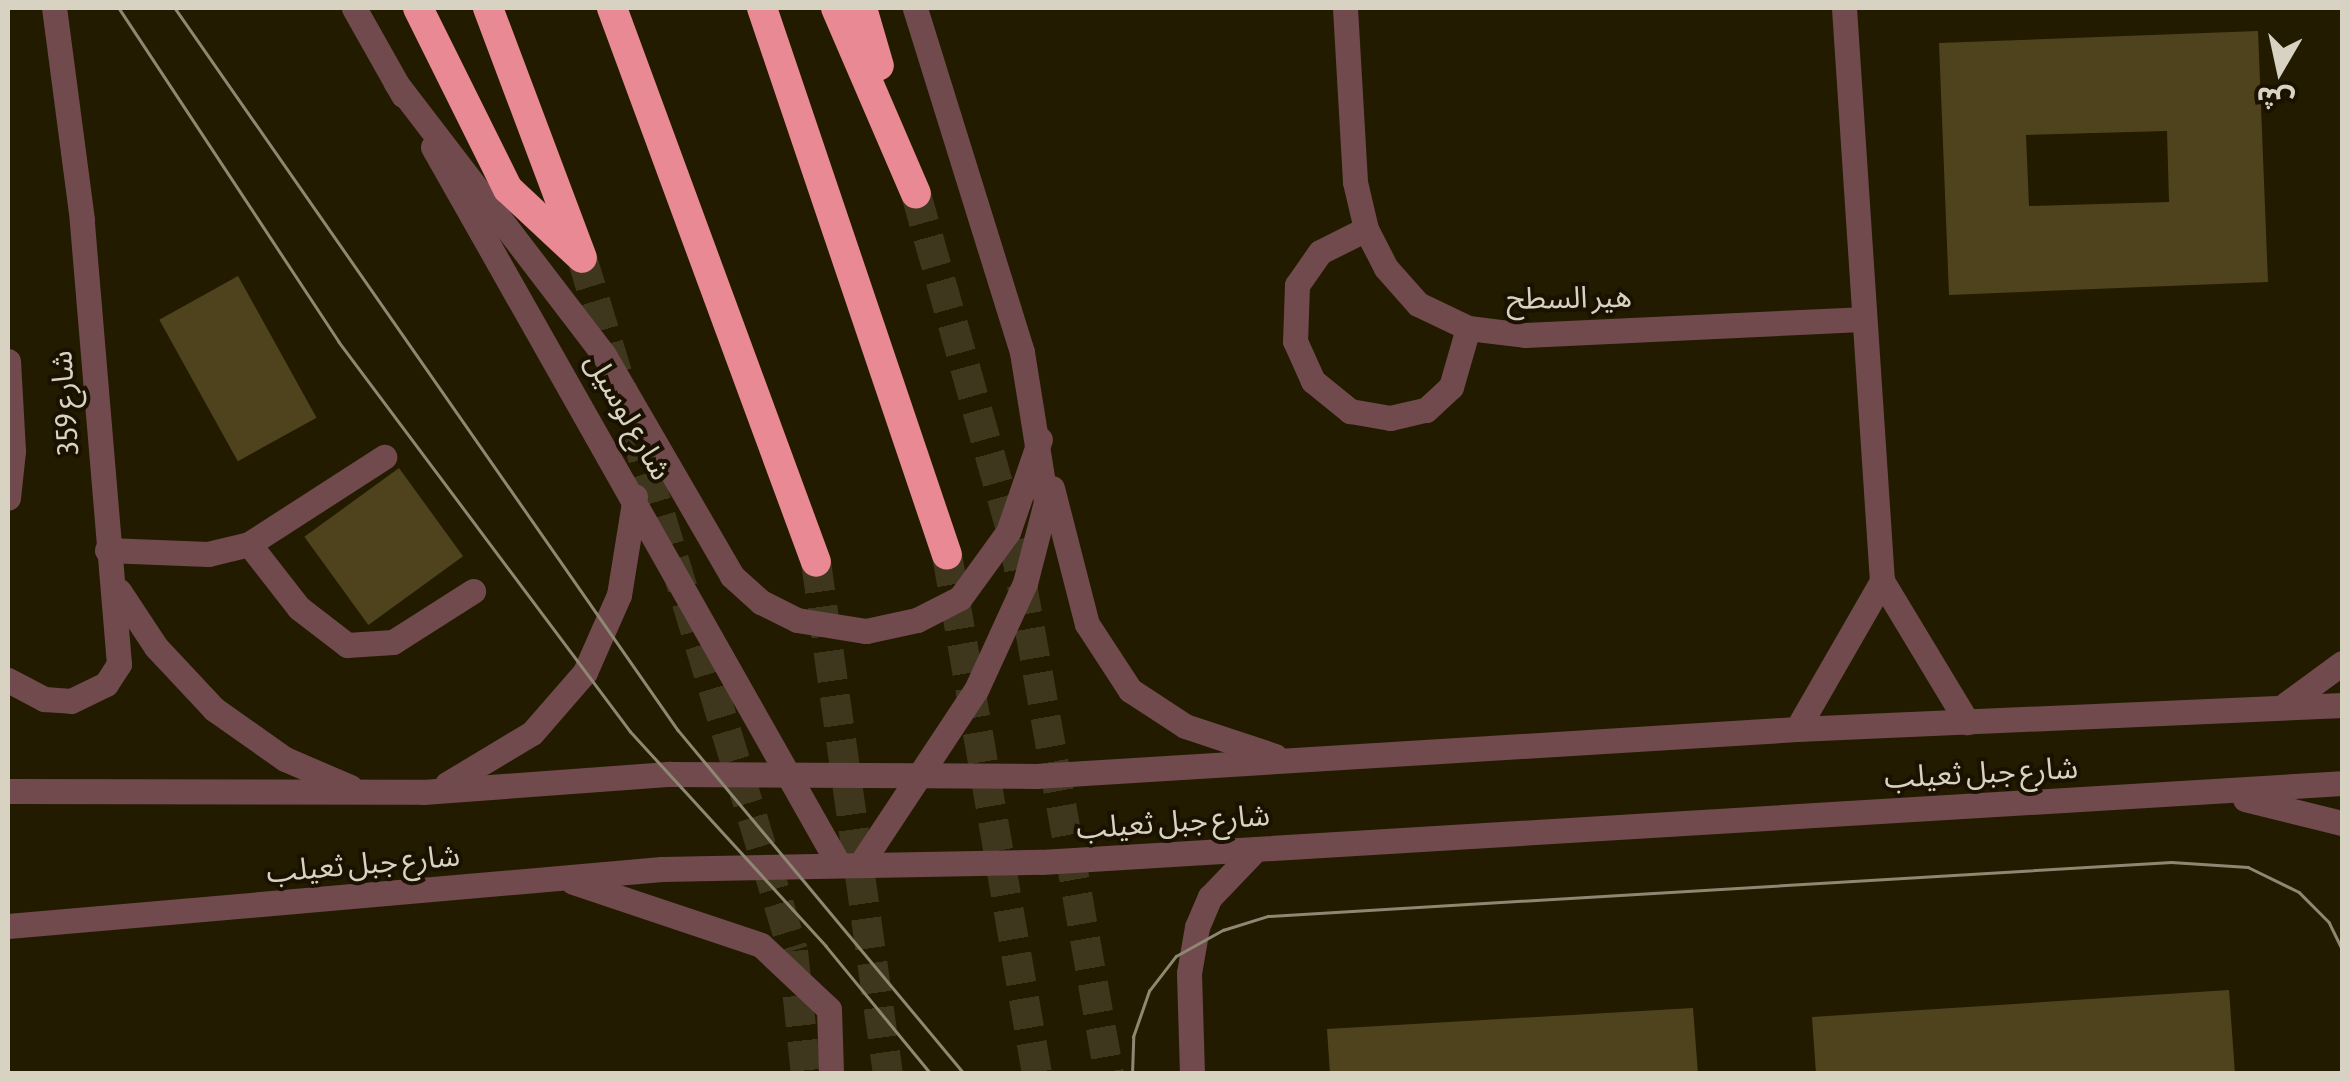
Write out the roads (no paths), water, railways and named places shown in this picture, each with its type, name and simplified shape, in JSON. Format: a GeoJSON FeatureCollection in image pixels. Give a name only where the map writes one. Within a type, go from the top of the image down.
{"type":"FeatureCollection","features":[{"type":"Feature","properties":{"kind":"highway"},"geometry":{"type":"LineString","coordinates":[[418,8],[508,189],[582,258],[488,8]]}},
{"type":"Feature","properties":{"kind":"highway"},"geometry":{"type":"LineString","coordinates":[[612,8],[816,562]]}},
{"type":"Feature","properties":{"kind":"highway"},"geometry":{"type":"LineString","coordinates":[[762,8],[948,555]]}},
{"type":"Feature","properties":{"kind":"highway"},"geometry":{"type":"LineString","coordinates":[[836,8],[916,194],[862,8]]}},
{"type":"Feature","properties":{"kind":"street","name":"شارع 359"},"geometry":{"type":"LineString","coordinates":[[8,680],[44,700],[71,701],[106,684],[119,664],[82,220],[54,8]]}},
{"type":"Feature","properties":{"kind":"street","name":"شارع لوسيل"},"geometry":{"type":"LineString","coordinates":[[354,8],[789,772],[850,862]]}},
{"type":"Feature","properties":{"kind":"street"},"geometry":{"type":"LineString","coordinates":[[915,8],[1022,352],[1087,624],[1105,659],[1130,690],[1184,726],[1289,760]]}},
{"type":"Feature","properties":{"kind":"street","name":"هير السطح"},"geometry":{"type":"LineString","coordinates":[[1344,8],[1355,182],[1366,229],[1386,268],[1418,304],[1468,328],[1525,335],[1862,319]]}},
{"type":"Feature","properties":{"kind":"street"},"geometry":{"type":"LineString","coordinates":[[1844,8],[1882,581],[1968,722]]}},
{"type":"Feature","properties":{"kind":"street"},"geometry":{"type":"LineString","coordinates":[[396,83],[604,355],[723,562],[761,602],[796,620],[866,630],[918,620],[960,598],[1008,532],[1040,439]]}},
{"type":"Feature","properties":{"kind":"street"},"geometry":{"type":"LineString","coordinates":[[1366,229],[1320,252],[1296,285],[1296,341],[1313,381],[1350,410],[1390,418],[1426,410],[1451,387],[1468,328]]}},
{"type":"Feature","properties":{"kind":"street","name":"شارع 359"},"geometry":{"type":"LineString","coordinates":[[8,362],[13,450],[8,498]]}},
{"type":"Feature","properties":{"kind":"street"},"geometry":{"type":"LineString","coordinates":[[850,862],[976,690],[1025,583],[1046,502],[1040,439]]}},
{"type":"Feature","properties":{"kind":"street"},"geometry":{"type":"LineString","coordinates":[[364,792],[285,758],[214,709],[156,647],[109,562],[208,554],[249,544],[384,457]]}},
{"type":"Feature","properties":{"kind":"street"},"geometry":{"type":"LineString","coordinates":[[424,792],[462,778],[521,742],[585,672],[619,595],[635,496]]}},
{"type":"Feature","properties":{"kind":"street"},"geometry":{"type":"LineString","coordinates":[[249,544],[300,608],[347,645],[393,642],[473,592]]}},
{"type":"Feature","properties":{"kind":"street"},"geometry":{"type":"LineString","coordinates":[[1797,729],[1882,581]]}},
{"type":"Feature","properties":{"kind":"street"},"geometry":{"type":"LineString","coordinates":[[2283,706],[2342,663]]}},
{"type":"Feature","properties":{"kind":"street","name":"شارع جبل ثعيلب"},"geometry":{"type":"LineString","coordinates":[[8,791],[424,792],[789,772],[1036,776],[1797,729],[2342,705]]}},
{"type":"Feature","properties":{"kind":"street","name":"شارع جبل ثعيلب"},"geometry":{"type":"LineString","coordinates":[[8,926],[558,878],[850,862],[1041,862],[2342,783]]}},
{"type":"Feature","properties":{"kind":"street"},"geometry":{"type":"LineString","coordinates":[[2201,791],[2306,809],[2342,823]]}},
{"type":"Feature","properties":{"kind":"street"},"geometry":{"type":"LineString","coordinates":[[1192,1074],[1190,974],[1197,927],[1210,897],[1256,849]]}},
{"type":"Feature","properties":{"kind":"street"},"geometry":{"type":"LineString","coordinates":[[558,878],[762,945],[829,1009],[831,1074]]}},
{"type":"Feature","properties":{"kind":"street"},"geometry":{"type":"LineString","coordinates":[[8,913],[208,909]]}},
{"type":"Feature","properties":{"kind":"tunnel"},"geometry":{"type":"LineString","coordinates":[[916,194],[1014,540],[1109,1074]]}},
{"type":"Feature","properties":{"kind":"tunnel"},"geometry":{"type":"LineString","coordinates":[[582,258],[793,951],[806,1074]]}},
{"type":"Feature","properties":{"kind":"tunnel"},"geometry":{"type":"LineString","coordinates":[[947,555],[1037,1074]]}},
{"type":"Feature","properties":{"kind":"tunnel"},"geometry":{"type":"LineString","coordinates":[[816,562],[888,1074]]}},
{"type":"Feature","properties":{"kind":"tram line"},"geometry":{"type":"LineString","coordinates":[[119,8],[339,342],[630,731],[826,946],[931,1074]]}},
{"type":"Feature","properties":{"kind":"tram line"},"geometry":{"type":"LineString","coordinates":[[175,8],[678,730],[965,1074]]}},
{"type":"Feature","properties":{"kind":"tram line"},"geometry":{"type":"LineString","coordinates":[[1132,1074],[1133,1037],[1149,991],[1176,956],[1223,930],[1268,916],[2171,862],[2248,867],[2299,892],[2329,922],[2342,949]]}}]}
